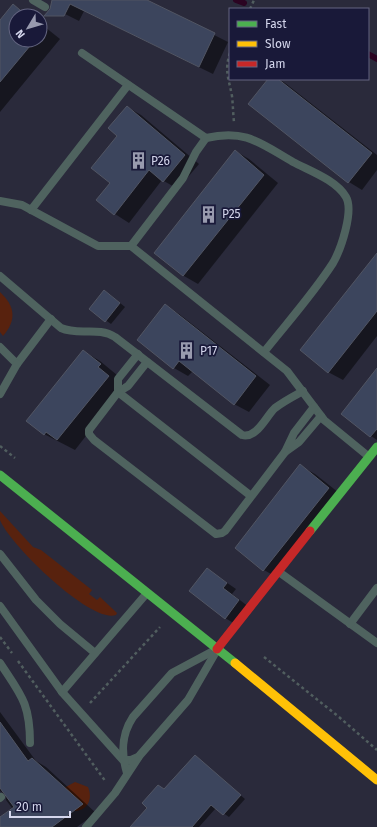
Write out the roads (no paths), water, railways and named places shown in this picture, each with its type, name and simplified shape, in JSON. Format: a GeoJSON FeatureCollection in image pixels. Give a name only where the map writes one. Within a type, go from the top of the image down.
{"type":"FeatureCollection","features":[{"type":"Feature","properties":{"kind":"main road"},"geometry":{"type":"LineString","coordinates":[[217,649],[377,447]]}},
{"type":"Feature","properties":{"kind":"main road"},"geometry":{"type":"LineString","coordinates":[[0,475],[173,612],[377,780]]}},
{"type":"Feature","properties":{"kind":"lane"},"geometry":{"type":"LineString","coordinates":[[33,0],[45,7]]}},
{"type":"Feature","properties":{"kind":"lane"},"geometry":{"type":"LineString","coordinates":[[82,54],[206,138],[234,134],[253,139],[331,183],[345,196],[350,212],[333,262],[264,352]]}},
{"type":"Feature","properties":{"kind":"lane"},"geometry":{"type":"LineString","coordinates":[[31,210],[128,85]]}},
{"type":"Feature","properties":{"kind":"lane"},"geometry":{"type":"LineString","coordinates":[[131,246],[183,178],[196,152],[206,138]]}},
{"type":"Feature","properties":{"kind":"lane"},"geometry":{"type":"LineString","coordinates":[[0,201],[22,205],[98,246],[131,246],[287,371],[321,416],[332,427],[369,457]]}},
{"type":"Feature","properties":{"kind":"lane"},"geometry":{"type":"LineString","coordinates":[[0,276],[51,320],[66,330],[108,332],[237,432],[246,436],[254,432],[275,408],[303,391]]}},
{"type":"Feature","properties":{"kind":"lane"},"geometry":{"type":"LineString","coordinates":[[0,394],[18,364],[51,320]]}},
{"type":"Feature","properties":{"kind":"lane"},"geometry":{"type":"LineString","coordinates":[[0,347],[18,364]]}},
{"type":"Feature","properties":{"kind":"lane"},"geometry":{"type":"LineString","coordinates":[[118,392],[118,379],[138,354]]}},
{"type":"Feature","properties":{"kind":"lane"},"geometry":{"type":"LineString","coordinates":[[147,362],[128,386],[118,392],[89,430],[91,437],[216,534],[225,531],[286,452],[299,442],[321,416]]}},
{"type":"Feature","properties":{"kind":"lane"},"geometry":{"type":"LineString","coordinates":[[118,392],[251,496]]}},
{"type":"Feature","properties":{"kind":"lane"},"geometry":{"type":"LineString","coordinates":[[286,452],[294,433],[314,407]]}},
{"type":"Feature","properties":{"kind":"lane"},"geometry":{"type":"LineString","coordinates":[[0,554],[36,600],[60,624],[95,653]]}},
{"type":"Feature","properties":{"kind":"lane"},"geometry":{"type":"LineString","coordinates":[[279,572],[377,643]]}},
{"type":"Feature","properties":{"kind":"lane"},"geometry":{"type":"LineString","coordinates":[[350,624],[377,588]]}},
{"type":"Feature","properties":{"kind":"lane"},"geometry":{"type":"LineString","coordinates":[[62,692],[147,592]]}},
{"type":"Feature","properties":{"kind":"lane"},"geometry":{"type":"LineString","coordinates":[[0,606],[62,692],[123,760],[131,760],[140,756]]}},
{"type":"Feature","properties":{"kind":"lane"},"geometry":{"type":"LineString","coordinates":[[86,827],[115,793],[127,773],[140,756],[188,700],[217,649]]}},
{"type":"Feature","properties":{"kind":"lane"},"geometry":{"type":"LineString","coordinates":[[127,773],[123,760],[123,741],[128,724],[133,717],[172,673],[217,649]]}},
{"type":"Feature","properties":{"kind":"lane"},"geometry":{"type":"LineString","coordinates":[[0,663],[25,702],[29,714],[30,743]]}},
{"type":"Feature","properties":{"kind":"waterway"},"geometry":{"type":"LineString","coordinates":[[236,0],[244,3]]}},
{"type":"Feature","properties":{"kind":"waterway"},"geometry":{"type":"LineString","coordinates":[[369,55],[377,59]]}},
{"type":"Feature","properties":{"kind":"place","name":"P26"},"geometry":{"type":"Point","coordinates":[138,161]}},
{"type":"Feature","properties":{"kind":"place","name":"P25"},"geometry":{"type":"Point","coordinates":[209,214]}},
{"type":"Feature","properties":{"kind":"place","name":"P17"},"geometry":{"type":"Point","coordinates":[187,351]}}]}
